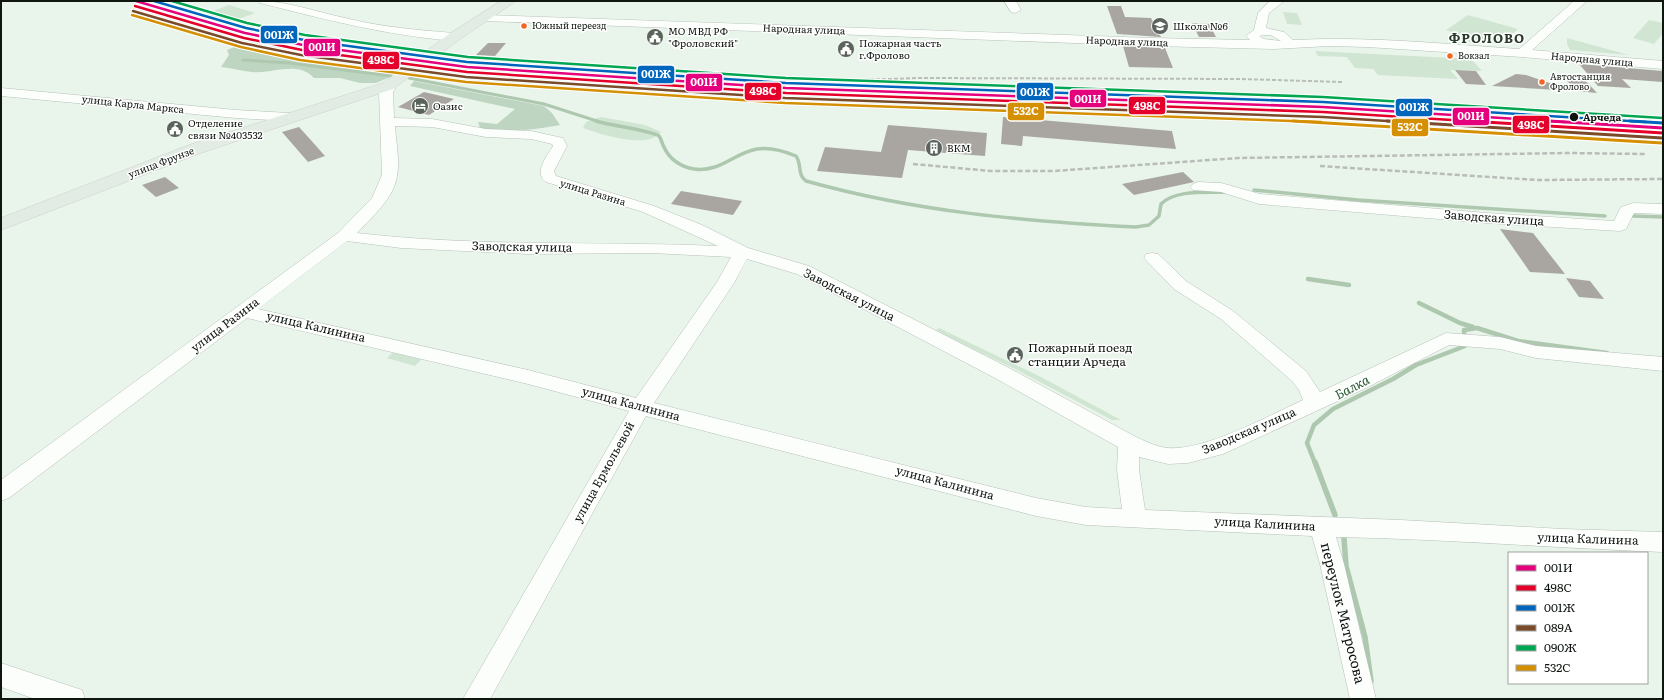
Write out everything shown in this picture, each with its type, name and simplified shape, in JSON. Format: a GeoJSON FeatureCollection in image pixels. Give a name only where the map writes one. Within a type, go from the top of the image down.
{"type":"FeatureCollection","features":[{"type":"Feature","properties":{"kind":"main road","name":"улица Фрунзе"},"geometry":{"type":"LineString","coordinates":[[1,224],[189,152],[289,117],[362,95],[392,84],[454,37],[510,1]]}},
{"type":"Feature","properties":{"kind":"street"},"geometry":{"type":"LineString","coordinates":[[264,1],[346,22],[407,33],[454,37]]}},
{"type":"Feature","properties":{"kind":"street"},"geometry":{"type":"LineString","coordinates":[[1522,53],[1581,1]]}},
{"type":"Feature","properties":{"kind":"street"},"geometry":{"type":"LineString","coordinates":[[1266,44],[1257,41],[1256,34],[1263,10],[1273,2]]}},
{"type":"Feature","properties":{"kind":"street","name":"Народная улица"},"geometry":{"type":"LineString","coordinates":[[484,18],[1228,45],[1266,44],[1280,40],[1361,43],[1522,53],[1663,65]]}},
{"type":"Feature","properties":{"kind":"street"},"geometry":{"type":"LineString","coordinates":[[1228,45],[1247,40],[1256,34],[1280,40]]}},
{"type":"Feature","properties":{"kind":"street","name":"улица Разина"},"geometry":{"type":"LineString","coordinates":[[1,492],[344,236],[380,199],[387,187],[390,175],[389,122],[386,92],[392,84]]}},
{"type":"Feature","properties":{"kind":"street","name":"улица Карла Маркса"},"geometry":{"type":"LineString","coordinates":[[1,92],[236,114],[289,117]]}},
{"type":"Feature","properties":{"kind":"street"},"geometry":{"type":"LineString","coordinates":[[1,104],[23,94]]}},
{"type":"Feature","properties":{"kind":"street","name":"улица Разина"},"geometry":{"type":"LineString","coordinates":[[389,122],[432,123],[486,133],[531,135],[558,141],[560,146],[547,171],[548,177],[551,179],[666,216],[721,240],[742,252]]}},
{"type":"Feature","properties":{"kind":"street","name":"Заводская улица"},"geometry":{"type":"LineString","coordinates":[[1198,187],[1209,185],[1259,198],[1365,208],[1620,226],[1627,210],[1634,208],[1663,210]]}},
{"type":"Feature","properties":{"kind":"street","name":"Заводская улица"},"geometry":{"type":"LineString","coordinates":[[344,236],[401,243],[528,250],[652,248],[742,252],[803,270],[1002,373],[1129,443],[1146,451],[1168,456],[1188,455],[1215,448],[1362,381],[1446,339],[1500,343],[1536,352],[1663,364]]}},
{"type":"Feature","properties":{"kind":"street","name":"улица Ермольевой"},"geometry":{"type":"LineString","coordinates":[[476,699],[641,407],[725,283],[742,252]]}},
{"type":"Feature","properties":{"kind":"street"},"geometry":{"type":"LineString","coordinates":[[1152,258],[1180,285],[1227,315],[1299,376],[1308,388],[1314,403]]}},
{"type":"Feature","properties":{"kind":"street","name":"улица Калинина"},"geometry":{"type":"LineString","coordinates":[[243,311],[444,356],[1036,507],[1086,516],[1321,527],[1400,529],[1563,539],[1663,542]]}},
{"type":"Feature","properties":{"kind":"street"},"geometry":{"type":"LineString","coordinates":[[1129,443],[1128,470],[1136,518]]}},
{"type":"Feature","properties":{"kind":"street","name":"переулок Матросова"},"geometry":{"type":"LineString","coordinates":[[1321,527],[1332,564],[1363,699]]}},
{"type":"Feature","properties":{"kind":"street"},"geometry":{"type":"LineString","coordinates":[[1,675],[72,699]]}},
{"type":"Feature","properties":{"kind":"green space"},"geometry":{"type":"Polygon","coordinates":[[[229,5],[255,13],[231,22],[205,14],[229,5]]]}},
{"type":"Feature","properties":{"kind":"green space"},"geometry":{"type":"Polygon","coordinates":[[[1283,12],[1297,13],[1302,25],[1287,24],[1283,12]]]}},
{"type":"Feature","properties":{"kind":"green space"},"geometry":{"type":"Polygon","coordinates":[[[1468,15],[1518,29],[1501,44],[1448,40],[1457,34],[1446,30],[1468,15]]]}},
{"type":"Feature","properties":{"kind":"green space"},"geometry":{"type":"Polygon","coordinates":[[[1649,20],[1663,23],[1663,33],[1654,44],[1633,38],[1649,20]]]}},
{"type":"Feature","properties":{"kind":"green space"},"geometry":{"type":"Polygon","coordinates":[[[1567,38],[1629,55],[1570,50],[1567,44],[1567,38]]]}},
{"type":"Feature","properties":{"kind":"green space"},"geometry":{"type":"Polygon","coordinates":[[[234,47],[263,54],[399,70],[388,78],[376,83],[360,83],[340,78],[314,78],[308,73],[293,69],[252,72],[221,67],[229,55],[227,50],[234,47]]]}},
{"type":"Feature","properties":{"kind":"green space"},"geometry":{"type":"Polygon","coordinates":[[[1315,51],[1471,59],[1482,71],[1450,70],[1458,79],[1378,75],[1373,69],[1355,68],[1347,57],[1318,56],[1315,51]]]}},
{"type":"Feature","properties":{"kind":"green space"},"geometry":{"type":"Polygon","coordinates":[[[414,81],[544,106],[552,113],[560,125],[520,130],[490,130],[480,128],[478,122],[497,124],[515,109],[410,86],[414,81]]]}},
{"type":"Feature","properties":{"kind":"green space"},"geometry":{"type":"Polygon","coordinates":[[[601,117],[645,125],[661,132],[655,137],[646,140],[635,140],[612,137],[583,128],[586,122],[601,117]]]}},
{"type":"Feature","properties":{"kind":"green space"},"geometry":{"type":"Polygon","coordinates":[[[939,328],[1041,377],[1121,420],[1112,420],[1017,370],[935,331],[939,328]]]}},
{"type":"Feature","properties":{"kind":"green space"},"geometry":{"type":"Polygon","coordinates":[[[395,350],[424,357],[415,366],[387,358],[395,350]]]}},
{"type":"Feature","properties":{"kind":"building"},"geometry":{"type":"Polygon","coordinates":[[[1107,6],[1121,6],[1125,17],[1151,18],[1161,37],[1117,34],[1107,6]]]}},
{"type":"Feature","properties":{"kind":"building"},"geometry":{"type":"Polygon","coordinates":[[[1192,23],[1209,24],[1216,37],[1199,37],[1192,23]]]}},
{"type":"Feature","properties":{"kind":"building"},"geometry":{"type":"Polygon","coordinates":[[[488,43],[506,43],[495,56],[476,55],[488,43]]]}},
{"type":"Feature","properties":{"kind":"building"},"geometry":{"type":"Polygon","coordinates":[[[1123,46],[1165,48],[1173,68],[1129,67],[1123,46]]]}},
{"type":"Feature","properties":{"kind":"building"},"geometry":{"type":"Polygon","coordinates":[[[1579,64],[1663,71],[1663,82],[1622,79],[1631,88],[1598,86],[1579,64]]]}},
{"type":"Feature","properties":{"kind":"building"},"geometry":{"type":"Polygon","coordinates":[[[1455,70],[1476,71],[1486,85],[1466,84],[1455,70]]]}},
{"type":"Feature","properties":{"kind":"building"},"geometry":{"type":"Polygon","coordinates":[[[1516,74],[1526,75],[1558,86],[1557,90],[1492,86],[1516,74]]]}},
{"type":"Feature","properties":{"kind":"building"},"geometry":{"type":"Polygon","coordinates":[[[1564,78],[1584,79],[1597,93],[1577,91],[1564,78]]]}},
{"type":"Feature","properties":{"kind":"building","name":"Оазис"},"geometry":{"type":"Polygon","coordinates":[[[424,92],[454,99],[429,115],[398,107],[424,92]]]}},
{"type":"Feature","properties":{"kind":"building"},"geometry":{"type":"Polygon","coordinates":[[[1003,117],[1172,131],[1176,149],[1023,136],[1022,146],[1001,144],[1003,117]]]}},
{"type":"Feature","properties":{"kind":"building"},"geometry":{"type":"Polygon","coordinates":[[[888,125],[987,133],[985,156],[908,150],[902,178],[817,171],[825,147],[881,152],[888,125]]]}},
{"type":"Feature","properties":{"kind":"building"},"geometry":{"type":"Polygon","coordinates":[[[299,127],[325,156],[308,162],[282,132],[299,127]]]}},
{"type":"Feature","properties":{"kind":"building"},"geometry":{"type":"Polygon","coordinates":[[[1183,172],[1194,182],[1134,195],[1122,184],[1183,172]]]}},
{"type":"Feature","properties":{"kind":"building"},"geometry":{"type":"Polygon","coordinates":[[[165,177],[179,188],[156,197],[142,185],[165,177]]]}},
{"type":"Feature","properties":{"kind":"building"},"geometry":{"type":"Polygon","coordinates":[[[681,191],[742,201],[733,215],[671,204],[681,191]]]}},
{"type":"Feature","properties":{"kind":"building"},"geometry":{"type":"Polygon","coordinates":[[[1500,229],[1533,233],[1565,274],[1530,272],[1500,229]]]}},
{"type":"Feature","properties":{"kind":"building"},"geometry":{"type":"Polygon","coordinates":[[[1566,278],[1590,281],[1604,299],[1579,297],[1566,278]]]}},
{"type":"Feature","properties":{"kind":"waterway"},"geometry":{"type":"LineString","coordinates":[[243,60],[289,63],[391,76]]}},
{"type":"Feature","properties":{"kind":"waterway"},"geometry":{"type":"LineString","coordinates":[[409,78],[544,104],[599,122]]}},
{"type":"Feature","properties":{"kind":"waterway"},"geometry":{"type":"LineString","coordinates":[[599,122],[648,132],[659,136],[663,146],[672,159],[689,168],[711,168],[749,151],[757,149],[772,149],[796,156],[799,162],[801,176],[806,181],[847,192],[929,208],[1011,218],[1136,227],[1149,225],[1159,216],[1161,204],[1167,199],[1183,194],[1226,192]]}},
{"type":"Feature","properties":{"kind":"waterway","name":"Балка"},"geometry":{"type":"LineString","coordinates":[[1254,190],[1358,200],[1605,216]]}},
{"type":"Feature","properties":{"kind":"waterway","name":"Балка"},"geometry":{"type":"LineString","coordinates":[[1633,216],[1663,217]]}},
{"type":"Feature","properties":{"kind":"waterway","name":"Балка"},"geometry":{"type":"LineString","coordinates":[[1308,279],[1349,285]]}},
{"type":"Feature","properties":{"kind":"waterway","name":"Балка"},"geometry":{"type":"LineString","coordinates":[[1419,303],[1460,323],[1473,327]]}},
{"type":"Feature","properties":{"kind":"waterway","name":"Балка"},"geometry":{"type":"LineString","coordinates":[[1315,463],[1307,443],[1314,425],[1333,409],[1393,379],[1416,365],[1465,346],[1464,330],[1477,328],[1518,341],[1607,353]]}},
{"type":"Feature","properties":{"kind":"waterway","name":"Балка"},"geometry":{"type":"LineString","coordinates":[[1315,462],[1335,515]]}},
{"type":"Feature","properties":{"kind":"waterway","name":"Балка"},"geometry":{"type":"LineString","coordinates":[[1344,538],[1346,566],[1365,637],[1371,681]]}},
{"type":"Feature","properties":{"kind":"railway"},"geometry":{"type":"LineString","coordinates":[[834,81],[918,78],[1241,79],[1342,82]]}},
{"type":"Feature","properties":{"kind":"railway"},"geometry":{"type":"LineString","coordinates":[[913,164],[991,171],[1054,171],[1238,158],[1568,153],[1646,154]]}},
{"type":"Feature","properties":{"kind":"railway"},"geometry":{"type":"LineString","coordinates":[[1320,166],[1537,180],[1663,179]]}},
{"type":"Feature","properties":{"kind":"transit line","name":"001И"},"geometry":{"type":"LineString","coordinates":[[136,1],[245,33],[303,45],[467,67],[786,88],[1323,107],[1663,128]]}},
{"type":"Feature","properties":{"kind":"transit line","name":"001Ж"},"geometry":{"type":"LineString","coordinates":[[154,1],[246,28],[304,40],[467,62],[786,83],[1323,102],[1663,123]]}},
{"type":"Feature","properties":{"kind":"transit line","name":"090Ж"},"geometry":{"type":"LineString","coordinates":[[172,1],[247,23],[305,35],[468,57],[786,78],[1323,97],[1663,118]]}},
{"type":"Feature","properties":{"kind":"transit line","name":"498С"},"geometry":{"type":"LineString","coordinates":[[135,6],[244,38],[302,50],[467,72],[786,93],[1323,112],[1663,133]]}},
{"type":"Feature","properties":{"kind":"transit line","name":"089А"},"geometry":{"type":"LineString","coordinates":[[133,11],[242,43],[301,55],[466,77],[785,98],[1323,117],[1662,138]]}},
{"type":"Feature","properties":{"kind":"transit line","name":"532С"},"geometry":{"type":"LineString","coordinates":[[132,15],[241,47],[300,60],[466,82],[785,103],[1322,122],[1662,143]]}},
{"type":"Feature","properties":{"kind":"place","name":"Южный переезд"},"geometry":{"type":"Point","coordinates":[524,26]}},
{"type":"Feature","properties":{"kind":"place","name":"Школа №6"},"geometry":{"type":"Point","coordinates":[1160,26]}},
{"type":"Feature","properties":{"kind":"place","name":"МО МВД РФ \"Фроловский\""},"geometry":{"type":"Point","coordinates":[655,37]}},
{"type":"Feature","properties":{"kind":"place","name":"Пожарная часть г.Фролово"},"geometry":{"type":"Point","coordinates":[846,49]}},
{"type":"Feature","properties":{"kind":"place","name":"Вокзал"},"geometry":{"type":"Point","coordinates":[1450,56]}},
{"type":"Feature","properties":{"kind":"place","name":"Автостанция Фролово"},"geometry":{"type":"Point","coordinates":[1542,82]}},
{"type":"Feature","properties":{"kind":"place","name":"Оазис"},"geometry":{"type":"Point","coordinates":[420,106]}},
{"type":"Feature","properties":{"kind":"place","name":"Арчеда"},"geometry":{"type":"Point","coordinates":[1574,117]}},
{"type":"Feature","properties":{"kind":"place","name":"Отделение связи №403532"},"geometry":{"type":"Point","coordinates":[175,129]}},
{"type":"Feature","properties":{"kind":"place","name":"ВКМ"},"geometry":{"type":"Point","coordinates":[934,148]}},
{"type":"Feature","properties":{"kind":"place","name":"Пожарный поезд станции Арчеда"},"geometry":{"type":"Point","coordinates":[1015,355]}},
{"type":"Feature","properties":{"kind":"district","name":"ФРОЛОВО"},"geometry":{"type":"Point","coordinates":[1487,38]}}]}
